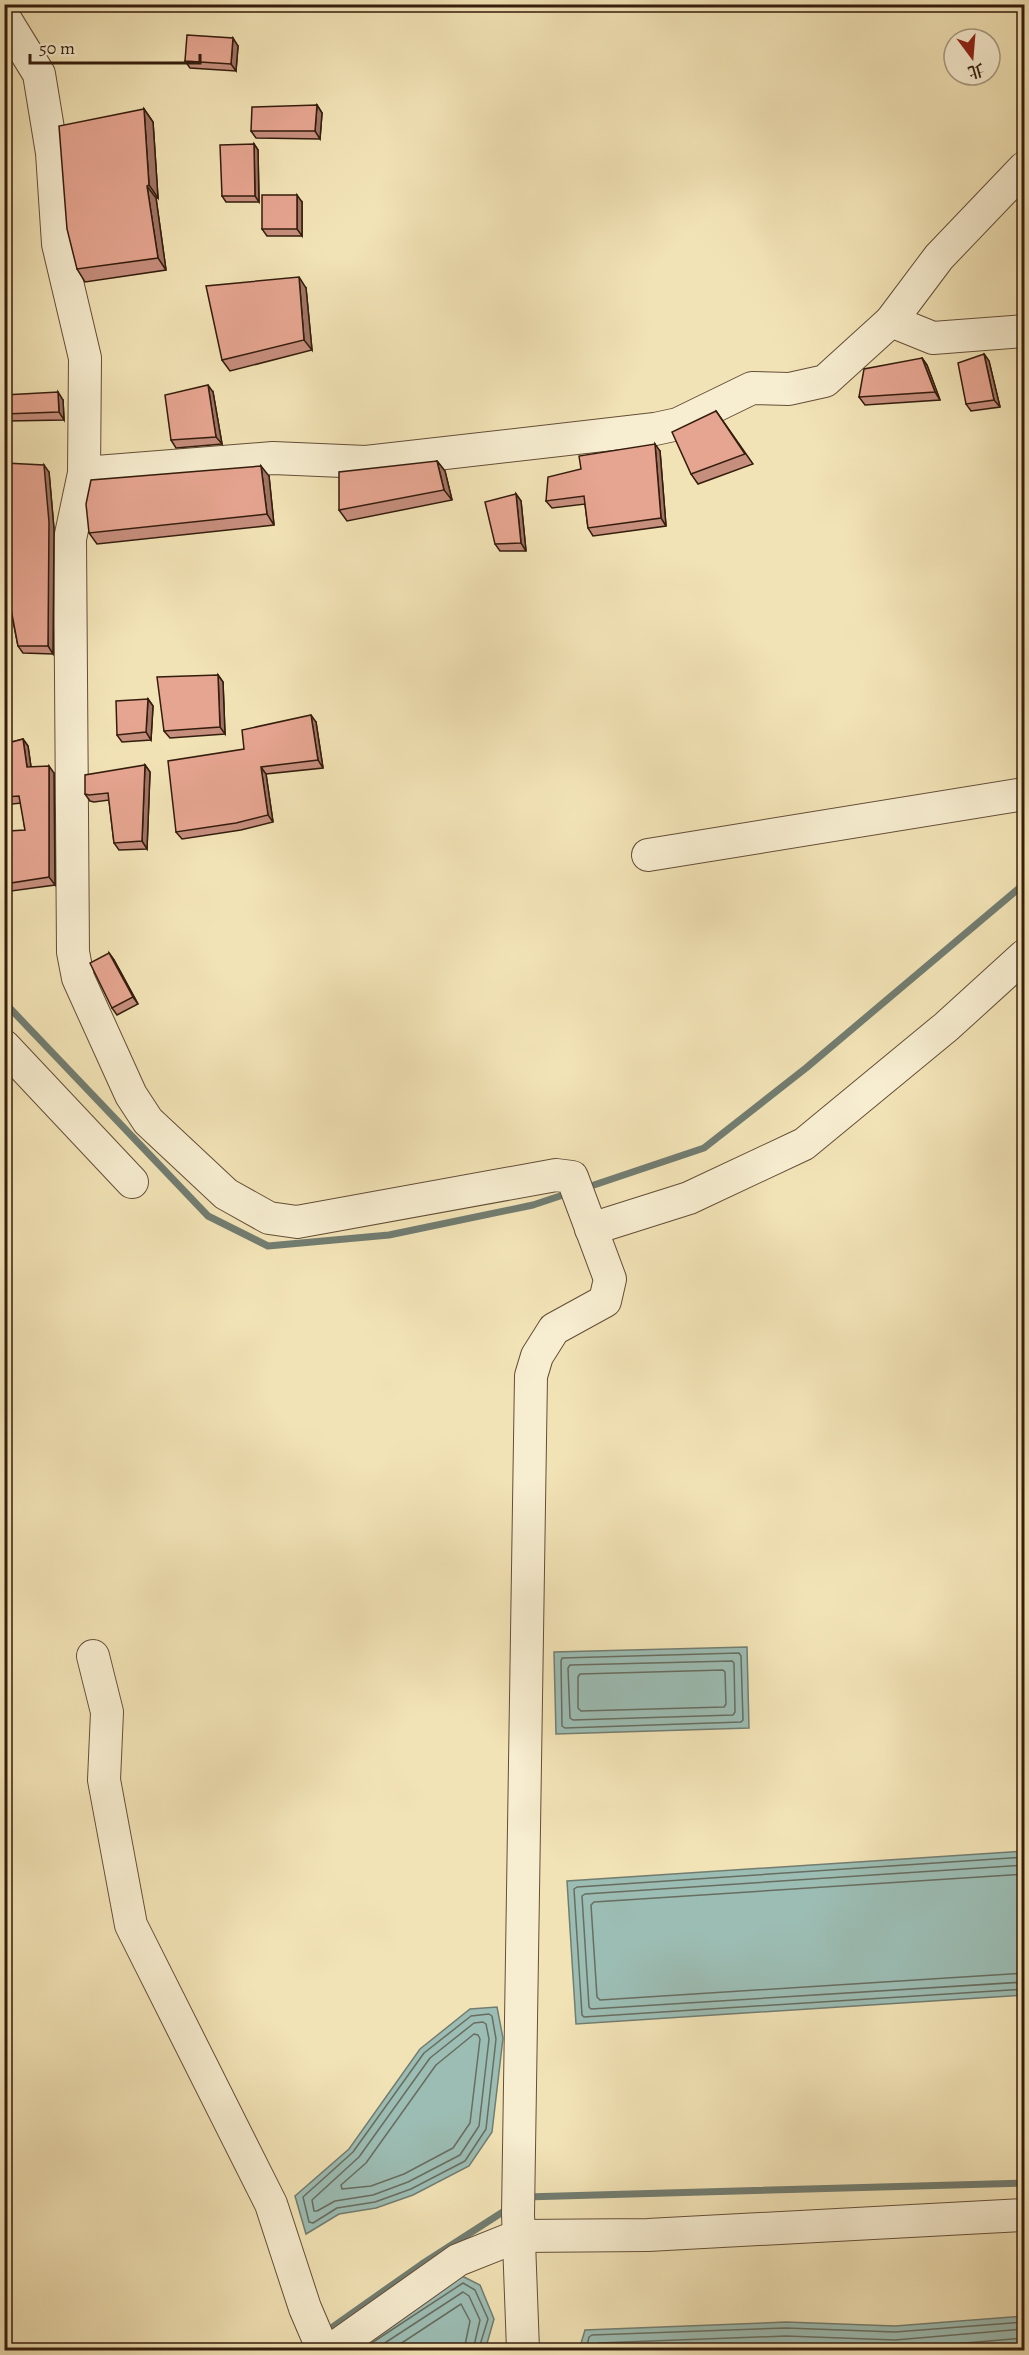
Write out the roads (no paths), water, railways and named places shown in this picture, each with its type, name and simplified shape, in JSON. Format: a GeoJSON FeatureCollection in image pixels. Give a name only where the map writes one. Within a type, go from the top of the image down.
{"type":"FeatureCollection","features":[{"type":"Feature","properties":{"kind":"street"},"geometry":{"type":"LineString","coordinates":[[4,17],[39,74],[52,153],[58,244],[85,358],[84,473],[70,539],[73,952],[78,978],[131,1095],[148,1121],[226,1194],[269,1218],[284,1222],[297,1222],[556,1175],[572,1177],[610,1279],[605,1300],[555,1329],[537,1356],[531,1376],[518,2213],[524,2350]]}},
{"type":"Feature","properties":{"kind":"street"},"geometry":{"type":"LineString","coordinates":[[84,473],[273,458],[366,462],[655,429],[678,424],[752,388],[789,389],[825,381],[891,321],[939,257],[1024,168]]}},
{"type":"Feature","properties":{"kind":"street"},"geometry":{"type":"LineString","coordinates":[[891,321],[933,338],[1024,331]]}},
{"type":"Feature","properties":{"kind":"street"},"geometry":{"type":"LineString","coordinates":[[648,855],[1024,794]]}},
{"type":"Feature","properties":{"kind":"street"},"geometry":{"type":"LineString","coordinates":[[588,1221],[689,1198],[804,1144],[946,1027],[1024,956]]}},
{"type":"Feature","properties":{"kind":"street"},"geometry":{"type":"LineString","coordinates":[[4,1046],[132,1182]]}},
{"type":"Feature","properties":{"kind":"street"},"geometry":{"type":"LineString","coordinates":[[93,1656],[106,1712],[104,1780],[130,1925],[271,2204],[305,2308],[323,2350]]}},
{"type":"Feature","properties":{"kind":"street"},"geometry":{"type":"LineString","coordinates":[[331,2350],[458,2260],[518,2213],[648,2235],[1024,2215]]}},
{"type":"Feature","properties":{"kind":"water"},"geometry":{"type":"Polygon","coordinates":[[[747,1647],[749,1728],[556,1734],[554,1652],[747,1647]]]}},
{"type":"Feature","properties":{"kind":"water"},"geometry":{"type":"Polygon","coordinates":[[[1024,1851],[1024,1995],[576,2024],[567,1881],[1024,1851]]]}},
{"type":"Feature","properties":{"kind":"water"},"geometry":{"type":"Polygon","coordinates":[[[497,2007],[503,2038],[492,2132],[469,2166],[413,2195],[376,2208],[339,2214],[306,2234],[295,2196],[349,2149],[420,2049],[470,2009],[497,2007]]]}},
{"type":"Feature","properties":{"kind":"water"},"geometry":{"type":"Polygon","coordinates":[[[462,2276],[480,2285],[494,2319],[486,2347],[490,2350],[350,2350],[462,2276]]]}},
{"type":"Feature","properties":{"kind":"water"},"geometry":{"type":"Polygon","coordinates":[[[1024,2316],[1024,2350],[579,2350],[585,2330],[786,2322],[895,2326],[1024,2316]]]}},
{"type":"Feature","properties":{"kind":"waterway"},"geometry":{"type":"LineString","coordinates":[[585,1188],[704,1148],[806,1068],[1024,884]]}},
{"type":"Feature","properties":{"kind":"waterway"},"geometry":{"type":"LineString","coordinates":[[4,1002],[208,1216],[268,1246],[389,1235],[533,1205],[569,1193]]}},
{"type":"Feature","properties":{"kind":"waterway"},"geometry":{"type":"LineString","coordinates":[[525,2197],[1024,2183]]}},
{"type":"Feature","properties":{"kind":"waterway"},"geometry":{"type":"LineString","coordinates":[[324,2333],[422,2264],[509,2208]]}}]}
